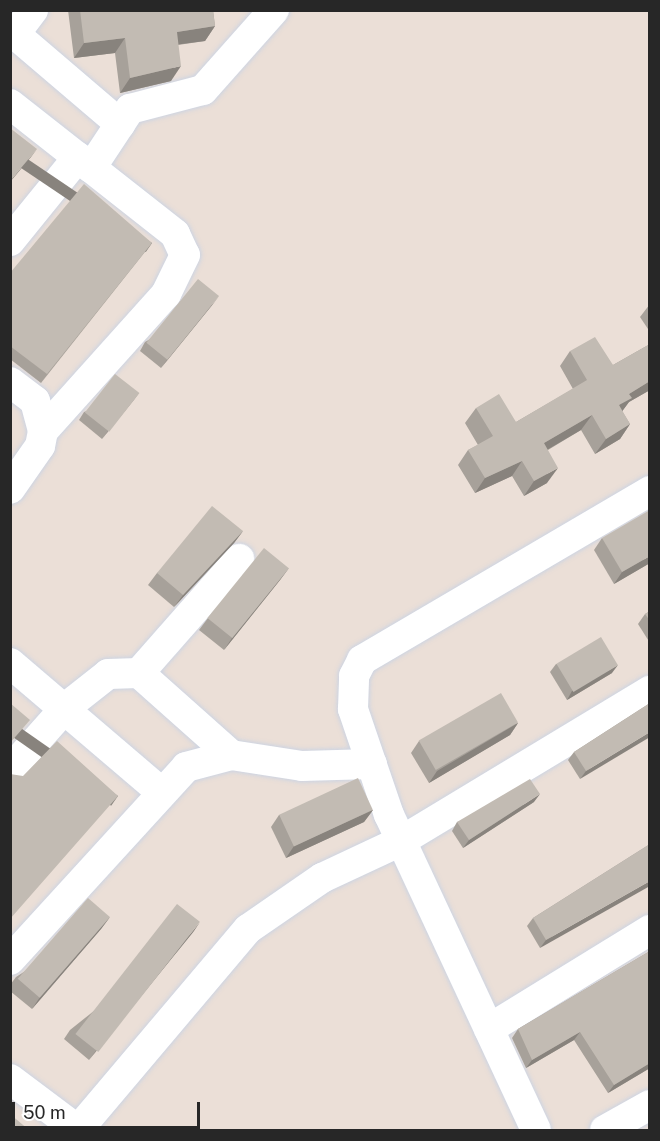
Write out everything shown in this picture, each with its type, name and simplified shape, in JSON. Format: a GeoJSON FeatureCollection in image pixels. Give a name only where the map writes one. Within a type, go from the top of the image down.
{"type":"FeatureCollection","features":[{"type":"Feature","properties":{"kind":"street"},"geometry":{"type":"LineString","coordinates":[[33,10],[13,32],[120,124]]}},
{"type":"Feature","properties":{"kind":"street"},"geometry":{"type":"LineString","coordinates":[[10,241],[120,124],[130,109],[202,90],[274,10]]}},
{"type":"Feature","properties":{"kind":"street"},"geometry":{"type":"LineString","coordinates":[[10,104],[175,234],[185,255],[166,294],[43,431]]}},
{"type":"Feature","properties":{"kind":"street"},"geometry":{"type":"LineString","coordinates":[[10,382],[35,401],[43,431],[40,446],[10,489]]}},
{"type":"Feature","properties":{"kind":"street"},"geometry":{"type":"LineString","coordinates":[[536,1131],[402,841],[353,709],[354,676],[362,660],[650,491]]}},
{"type":"Feature","properties":{"kind":"street"},"geometry":{"type":"LineString","coordinates":[[139,673],[239,559]]}},
{"type":"Feature","properties":{"kind":"street"},"geometry":{"type":"LineString","coordinates":[[10,663],[160,790]]}},
{"type":"Feature","properties":{"kind":"street"},"geometry":{"type":"LineString","coordinates":[[10,770],[64,708],[108,674],[139,673],[231,755]]}},
{"type":"Feature","properties":{"kind":"street"},"geometry":{"type":"LineString","coordinates":[[10,1079],[78,1130],[248,929],[322,878],[402,841],[650,691]]}},
{"type":"Feature","properties":{"kind":"street"},"geometry":{"type":"LineString","coordinates":[[10,960],[160,790],[186,767],[231,755],[302,766],[372,764]]}},
{"type":"Feature","properties":{"kind":"street"},"geometry":{"type":"LineString","coordinates":[[489,1029],[650,930]]}},
{"type":"Feature","properties":{"kind":"street"},"geometry":{"type":"LineString","coordinates":[[605,1131],[650,1105]]}},
{"type":"Feature","properties":{"kind":"building"},"geometry":{"type":"Polygon","coordinates":[[[80,10],[213,10],[215,26],[177,32],[181,66],[130,78],[125,38],[84,43],[80,10]]]}},
{"type":"Feature","properties":{"kind":"building"},"geometry":{"type":"Polygon","coordinates":[[[10,128],[37,149],[10,181],[10,128]]]}},
{"type":"Feature","properties":{"kind":"building"},"geometry":{"type":"Polygon","coordinates":[[[84,184],[152,243],[47,374],[10,346],[10,273],[84,184]]]}},
{"type":"Feature","properties":{"kind":"building"},"geometry":{"type":"Polygon","coordinates":[[[198,279],[219,296],[167,360],[146,343],[198,279]]]}},
{"type":"Feature","properties":{"kind":"building"},"geometry":{"type":"Polygon","coordinates":[[[595,337],[613,365],[650,344],[650,381],[629,394],[632,398],[619,405],[630,424],[606,439],[592,415],[544,443],[558,468],[534,481],[522,461],[485,478],[468,450],[493,436],[476,408],[499,394],[516,422],[587,380],[570,351],[595,337]]]}},
{"type":"Feature","properties":{"kind":"building"},"geometry":{"type":"Polygon","coordinates":[[[115,374],[139,393],[109,432],[85,413],[115,374]]]}},
{"type":"Feature","properties":{"kind":"building"},"geometry":{"type":"Polygon","coordinates":[[[212,506],[243,531],[183,595],[157,573],[212,506]]]}},
{"type":"Feature","properties":{"kind":"building"},"geometry":{"type":"Polygon","coordinates":[[[650,510],[650,556],[622,572],[602,538],[650,510]]]}},
{"type":"Feature","properties":{"kind":"building"},"geometry":{"type":"Polygon","coordinates":[[[264,548],[289,568],[232,638],[207,618],[264,548]]]}},
{"type":"Feature","properties":{"kind":"building"},"geometry":{"type":"Polygon","coordinates":[[[650,611],[650,621],[645,614],[650,611]]]}},
{"type":"Feature","properties":{"kind":"building"},"geometry":{"type":"Polygon","coordinates":[[[601,637],[618,665],[573,692],[556,664],[601,637]]]}},
{"type":"Feature","properties":{"kind":"building"},"geometry":{"type":"Polygon","coordinates":[[[501,693],[518,722],[436,770],[419,740],[501,693]]]}},
{"type":"Feature","properties":{"kind":"building"},"geometry":{"type":"Polygon","coordinates":[[[10,703],[30,720],[10,743],[10,703]]]}},
{"type":"Feature","properties":{"kind":"building"},"geometry":{"type":"Polygon","coordinates":[[[650,703],[650,732],[586,771],[574,752],[650,703]]]}},
{"type":"Feature","properties":{"kind":"building"},"geometry":{"type":"Polygon","coordinates":[[[57,741],[118,796],[10,919],[10,774],[23,776],[57,741]]]}},
{"type":"Feature","properties":{"kind":"building"},"geometry":{"type":"Polygon","coordinates":[[[358,778],[373,810],[294,846],[279,815],[358,778]]]}},
{"type":"Feature","properties":{"kind":"building"},"geometry":{"type":"Polygon","coordinates":[[[530,779],[540,794],[469,840],[457,822],[530,779]]]}},
{"type":"Feature","properties":{"kind":"building"},"geometry":{"type":"Polygon","coordinates":[[[650,844],[650,881],[546,940],[533,918],[650,844]]]}},
{"type":"Feature","properties":{"kind":"building"},"geometry":{"type":"Polygon","coordinates":[[[88,898],[110,917],[40,998],[18,979],[88,898]]]}},
{"type":"Feature","properties":{"kind":"building"},"geometry":{"type":"Polygon","coordinates":[[[177,904],[200,922],[98,1052],[75,1034],[177,904]]]}},
{"type":"Feature","properties":{"kind":"building"},"geometry":{"type":"Polygon","coordinates":[[[650,951],[650,1063],[614,1085],[580,1032],[532,1060],[518,1029],[650,951]]]}},
{"type":"Feature","properties":{"kind":"building"},"geometry":{"type":"Polygon","coordinates":[[[10,1114],[29,1130],[29,1131],[10,1131],[10,1114]]]}}]}
